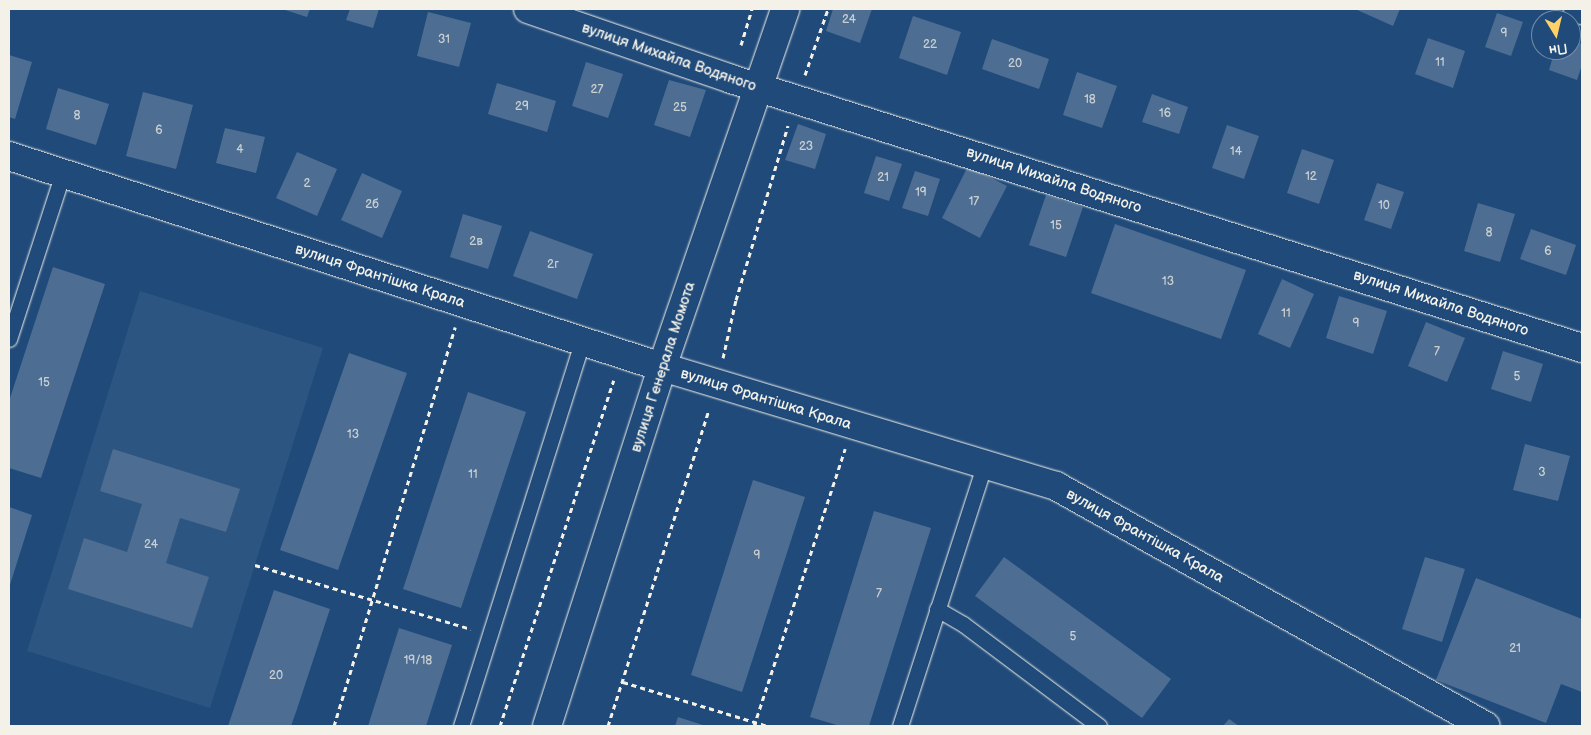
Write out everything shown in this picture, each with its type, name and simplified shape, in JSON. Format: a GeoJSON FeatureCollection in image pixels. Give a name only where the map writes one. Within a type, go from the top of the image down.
{"type":"FeatureCollection","features":[{"type":"Feature","properties":{"kind":"street","name":"вулиця Михайла Водяного"},"geometry":{"type":"LineString","coordinates":[[528,9],[759,88],[1582,348]]}},
{"type":"Feature","properties":{"kind":"street","name":"вулиця Генерала Момота"},"geometry":{"type":"LineString","coordinates":[[547,726],[662,367],[785,9]]}},
{"type":"Feature","properties":{"kind":"street"},"geometry":{"type":"LineString","coordinates":[[1578,9],[1582,10]]}},
{"type":"Feature","properties":{"kind":"street","name":"вулиця Франтішка Крала"},"geometry":{"type":"LineString","coordinates":[[9,156],[582,342],[984,466],[1056,486],[1485,726]]}},
{"type":"Feature","properties":{"kind":"lane"},"geometry":{"type":"LineString","coordinates":[[9,339],[63,173]]}},
{"type":"Feature","properties":{"kind":"lane"},"geometry":{"type":"LineString","coordinates":[[460,726],[582,342]]}},
{"type":"Feature","properties":{"kind":"lane"},"geometry":{"type":"LineString","coordinates":[[900,726],[984,466]]}},
{"type":"Feature","properties":{"kind":"lane"},"geometry":{"type":"LineString","coordinates":[[937,609],[964,624],[1099,726]]}},
{"type":"Feature","properties":{"kind":"path"},"geometry":{"type":"LineString","coordinates":[[334,726],[462,303]]}},
{"type":"Feature","properties":{"kind":"path"},"geometry":{"type":"LineString","coordinates":[[500,726],[623,354]]}},
{"type":"Feature","properties":{"kind":"path"},"geometry":{"type":"LineString","coordinates":[[754,726],[853,425]]}},
{"type":"Feature","properties":{"kind":"path"},"geometry":{"type":"LineString","coordinates":[[256,565],[489,634]]}},
{"type":"Feature","properties":{"kind":"path"},"geometry":{"type":"LineString","coordinates":[[622,682],[768,726]]}},
{"type":"Feature","properties":{"kind":"shaded area"},"geometry":{"type":"Polygon","coordinates":[[[140,291],[323,348],[210,708],[27,651],[140,291]]]}},
{"type":"Feature","properties":{"kind":"building"},"geometry":{"type":"Polygon","coordinates":[[[282,9],[310,9],[307,17],[282,9]]]}},
{"type":"Feature","properties":{"kind":"building"},"geometry":{"type":"Polygon","coordinates":[[[350,9],[379,9],[373,28],[346,20],[350,9]]]}},
{"type":"Feature","properties":{"kind":"building"},"geometry":{"type":"Polygon","coordinates":[[[833,9],[872,9],[860,43],[826,31],[833,9]]]}},
{"type":"Feature","properties":{"kind":"building"},"geometry":{"type":"Polygon","coordinates":[[[1355,9],[1400,9],[1393,26],[1355,9]]]}},
{"type":"Feature","properties":{"kind":"building"},"geometry":{"type":"Polygon","coordinates":[[[428,12],[471,23],[459,67],[417,56],[428,12]]]}},
{"type":"Feature","properties":{"kind":"building"},"geometry":{"type":"Polygon","coordinates":[[[1497,13],[1523,22],[1511,56],[1485,47],[1497,13]]]}},
{"type":"Feature","properties":{"kind":"building"},"geometry":{"type":"Polygon","coordinates":[[[913,16],[961,32],[947,75],[899,58],[913,16]]]}},
{"type":"Feature","properties":{"kind":"building"},"geometry":{"type":"Polygon","coordinates":[[[1428,38],[1465,51],[1453,88],[1415,74],[1428,38]]]}},
{"type":"Feature","properties":{"kind":"building"},"geometry":{"type":"Polygon","coordinates":[[[992,39],[1049,59],[1039,89],[982,69],[992,39]]]}},
{"type":"Feature","properties":{"kind":"building"},"geometry":{"type":"Polygon","coordinates":[[[1582,44],[1582,65],[1577,80],[1549,70],[1552,60],[1581,60],[1582,44]]]}},
{"type":"Feature","properties":{"kind":"building"},"geometry":{"type":"Polygon","coordinates":[[[9,55],[32,62],[15,119],[9,117],[9,55]]]}},
{"type":"Feature","properties":{"kind":"building"},"geometry":{"type":"Polygon","coordinates":[[[586,62],[623,74],[608,118],[572,106],[586,62]]]}},
{"type":"Feature","properties":{"kind":"building"},"geometry":{"type":"Polygon","coordinates":[[[1077,72],[1117,86],[1102,128],[1063,115],[1077,72]]]}},
{"type":"Feature","properties":{"kind":"building"},"geometry":{"type":"Polygon","coordinates":[[[669,80],[706,90],[690,137],[654,125],[669,80]]]}},
{"type":"Feature","properties":{"kind":"building"},"geometry":{"type":"Polygon","coordinates":[[[497,83],[556,101],[547,132],[488,114],[497,83]]]}},
{"type":"Feature","properties":{"kind":"building"},"geometry":{"type":"Polygon","coordinates":[[[58,88],[109,104],[96,145],[46,129],[58,88]]]}},
{"type":"Feature","properties":{"kind":"building"},"geometry":{"type":"Polygon","coordinates":[[[143,92],[193,105],[176,169],[126,156],[143,92]]]}},
{"type":"Feature","properties":{"kind":"building"},"geometry":{"type":"Polygon","coordinates":[[[1152,94],[1188,107],[1179,134],[1142,122],[1152,94]]]}},
{"type":"Feature","properties":{"kind":"building"},"geometry":{"type":"Polygon","coordinates":[[[798,124],[826,134],[815,169],[785,160],[798,124]]]}},
{"type":"Feature","properties":{"kind":"building"},"geometry":{"type":"Polygon","coordinates":[[[1227,125],[1259,136],[1244,179],[1212,168],[1227,125]]]}},
{"type":"Feature","properties":{"kind":"building"},"geometry":{"type":"Polygon","coordinates":[[[225,128],[265,137],[256,173],[216,163],[225,128]]]}},
{"type":"Feature","properties":{"kind":"building"},"geometry":{"type":"Polygon","coordinates":[[[1302,149],[1334,160],[1319,204],[1287,193],[1302,149]]]}},
{"type":"Feature","properties":{"kind":"building"},"geometry":{"type":"Polygon","coordinates":[[[297,152],[337,169],[317,216],[276,198],[297,152]]]}},
{"type":"Feature","properties":{"kind":"building"},"geometry":{"type":"Polygon","coordinates":[[[876,156],[902,164],[889,201],[864,193],[876,156]]]}},
{"type":"Feature","properties":{"kind":"building"},"geometry":{"type":"Polygon","coordinates":[[[968,166],[1007,186],[980,238],[942,218],[968,166]]]}},
{"type":"Feature","properties":{"kind":"building"},"geometry":{"type":"Polygon","coordinates":[[[915,171],[940,179],[928,216],[902,208],[915,171]]]}},
{"type":"Feature","properties":{"kind":"building"},"geometry":{"type":"Polygon","coordinates":[[[362,173],[402,191],[382,238],[341,220],[362,173]]]}},
{"type":"Feature","properties":{"kind":"building"},"geometry":{"type":"Polygon","coordinates":[[[1377,183],[1404,192],[1391,229],[1364,220],[1377,183]]]}},
{"type":"Feature","properties":{"kind":"building"},"geometry":{"type":"Polygon","coordinates":[[[1046,195],[1083,207],[1066,257],[1029,245],[1046,195]]]}},
{"type":"Feature","properties":{"kind":"building"},"geometry":{"type":"Polygon","coordinates":[[[1478,203],[1515,214],[1500,262],[1464,251],[1478,203]]]}},
{"type":"Feature","properties":{"kind":"building"},"geometry":{"type":"Polygon","coordinates":[[[463,214],[502,226],[488,269],[450,257],[463,214]]]}},
{"type":"Feature","properties":{"kind":"building"},"geometry":{"type":"Polygon","coordinates":[[[1115,224],[1246,270],[1221,339],[1091,293],[1115,224]]]}},
{"type":"Feature","properties":{"kind":"building"},"geometry":{"type":"Polygon","coordinates":[[[1531,229],[1576,245],[1566,275],[1520,259],[1531,229]]]}},
{"type":"Feature","properties":{"kind":"building"},"geometry":{"type":"Polygon","coordinates":[[[530,231],[593,254],[577,299],[513,276],[530,231]]]}},
{"type":"Feature","properties":{"kind":"building"},"geometry":{"type":"Polygon","coordinates":[[[53,267],[105,284],[41,478],[9,468],[9,401],[53,267]]]}},
{"type":"Feature","properties":{"kind":"building"},"geometry":{"type":"Polygon","coordinates":[[[1282,279],[1314,294],[1290,348],[1258,334],[1282,279]]]}},
{"type":"Feature","properties":{"kind":"building"},"geometry":{"type":"Polygon","coordinates":[[[1339,296],[1387,311],[1373,354],[1326,338],[1339,296]]]}},
{"type":"Feature","properties":{"kind":"building"},"geometry":{"type":"Polygon","coordinates":[[[1426,322],[1465,338],[1447,382],[1408,366],[1426,322]]]}},
{"type":"Feature","properties":{"kind":"building"},"geometry":{"type":"Polygon","coordinates":[[[1503,351],[1543,364],[1531,402],[1491,389],[1503,351]]]}},
{"type":"Feature","properties":{"kind":"building"},"geometry":{"type":"Polygon","coordinates":[[[349,353],[407,373],[338,570],[280,550],[349,353]]]}},
{"type":"Feature","properties":{"kind":"building"},"geometry":{"type":"Polygon","coordinates":[[[468,392],[526,412],[461,608],[403,589],[468,392]]]}},
{"type":"Feature","properties":{"kind":"building"},"geometry":{"type":"Polygon","coordinates":[[[1525,444],[1570,456],[1558,501],[1513,490],[1525,444]]]}},
{"type":"Feature","properties":{"kind":"building"},"geometry":{"type":"Polygon","coordinates":[[[113,449],[240,489],[226,532],[180,518],[166,563],[209,577],[192,628],[68,589],[84,538],[127,552],[142,504],[100,491],[113,449]]]}},
{"type":"Feature","properties":{"kind":"building"},"geometry":{"type":"Polygon","coordinates":[[[753,480],[805,497],[742,692],[691,675],[753,480]]]}},
{"type":"Feature","properties":{"kind":"building"},"geometry":{"type":"Polygon","coordinates":[[[9,507],[32,515],[9,588],[9,507]]]}},
{"type":"Feature","properties":{"kind":"building"},"geometry":{"type":"Polygon","coordinates":[[[874,511],[931,528],[869,726],[840,726],[810,717],[874,511]]]}},
{"type":"Feature","properties":{"kind":"building"},"geometry":{"type":"Polygon","coordinates":[[[1004,557],[1171,679],[1142,718],[975,596],[1004,557]]]}},
{"type":"Feature","properties":{"kind":"building"},"geometry":{"type":"Polygon","coordinates":[[[1425,557],[1465,569],[1442,642],[1402,629],[1425,557]]]}},
{"type":"Feature","properties":{"kind":"building"},"geometry":{"type":"Polygon","coordinates":[[[1476,578],[1582,619],[1582,692],[1561,684],[1546,723],[1436,680],[1476,578]]]}},
{"type":"Feature","properties":{"kind":"building"},"geometry":{"type":"Polygon","coordinates":[[[274,590],[330,609],[296,712],[291,726],[228,726],[274,590]]]}},
{"type":"Feature","properties":{"kind":"building"},"geometry":{"type":"Polygon","coordinates":[[[399,628],[452,645],[426,726],[368,726],[399,628]]]}},
{"type":"Feature","properties":{"kind":"building"},"geometry":{"type":"Polygon","coordinates":[[[678,717],[706,726],[675,726],[678,717]]]}},
{"type":"Feature","properties":{"kind":"building"},"geometry":{"type":"Polygon","coordinates":[[[1229,719],[1239,726],[1223,726],[1229,719]]]}}]}
